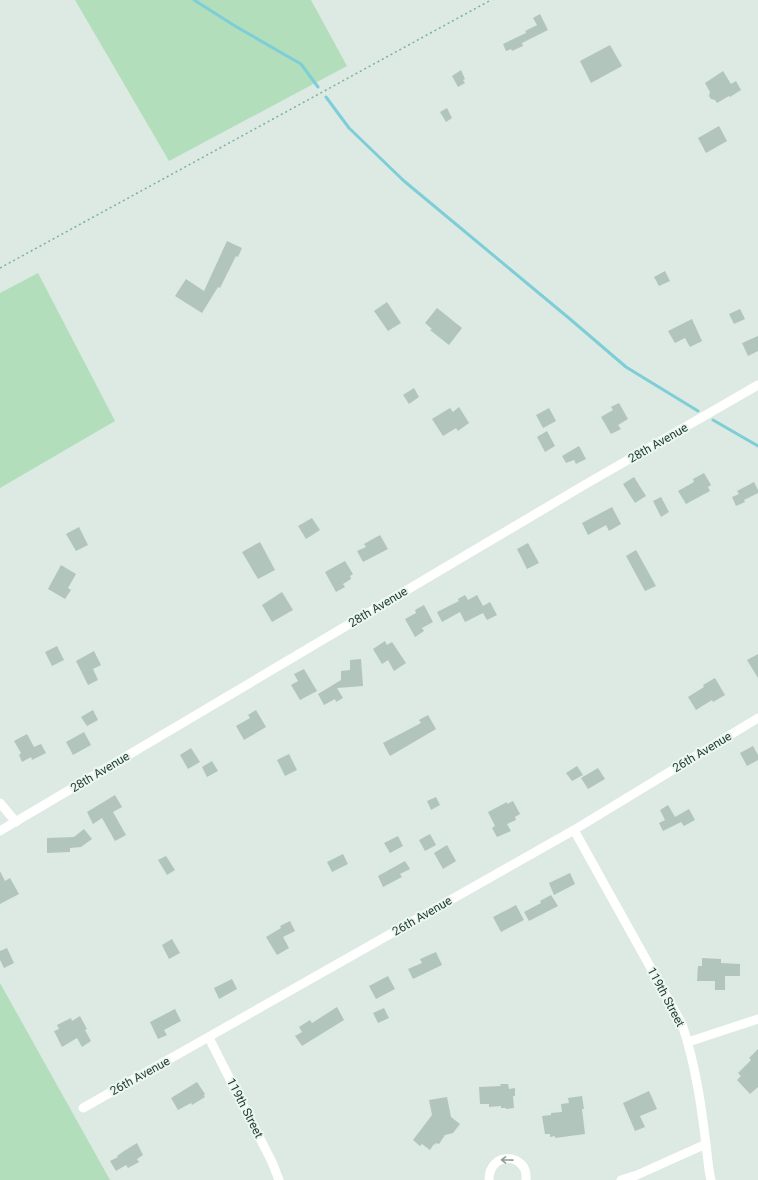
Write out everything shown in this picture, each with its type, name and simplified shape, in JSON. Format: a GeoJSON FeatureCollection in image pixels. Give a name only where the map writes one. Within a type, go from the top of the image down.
{"type":"FeatureCollection","features":[{"type":"Feature","properties":{"kind":"street","name":"28th Avenue"},"geometry":{"type":"LineString","coordinates":[[0,831],[580,488],[758,385]]}},
{"type":"Feature","properties":{"kind":"street","name":"26th Avenue"},"geometry":{"type":"LineString","coordinates":[[83,1108],[574,830],[758,718]]}},
{"type":"Feature","properties":{"kind":"street"},"geometry":{"type":"LineString","coordinates":[[0,803],[16,822]]}},
{"type":"Feature","properties":{"kind":"street","name":"119th Street"},"geometry":{"type":"LineString","coordinates":[[574,830],[682,1024],[688,1042],[700,1093],[711,1180]]}},
{"type":"Feature","properties":{"kind":"street"},"geometry":{"type":"LineString","coordinates":[[688,1042],[758,1019]]}},
{"type":"Feature","properties":{"kind":"street","name":"119th Street"},"geometry":{"type":"LineString","coordinates":[[209,1038],[272,1162],[279,1180]]}},
{"type":"Feature","properties":{"kind":"street"},"geometry":{"type":"LineString","coordinates":[[621,1180],[706,1144]]}},
{"type":"Feature","properties":{"kind":"street"},"geometry":{"type":"LineString","coordinates":[[489,1180],[491,1167],[495,1163],[507,1158],[513,1159],[523,1166],[526,1180]]}},
{"type":"Feature","properties":{"kind":"path"},"geometry":{"type":"LineString","coordinates":[[0,268],[491,0]]}},
{"type":"Feature","properties":{"kind":"green space"},"geometry":{"type":"Polygon","coordinates":[[[75,0],[311,0],[347,66],[169,161],[75,0]]]}},
{"type":"Feature","properties":{"kind":"green space"},"geometry":{"type":"Polygon","coordinates":[[[38,273],[115,421],[0,488],[0,293],[38,273]]]}},
{"type":"Feature","properties":{"kind":"green space"},"geometry":{"type":"Polygon","coordinates":[[[0,983],[110,1180],[0,1180],[0,983]]]}},
{"type":"Feature","properties":{"kind":"building"},"geometry":{"type":"Polygon","coordinates":[[[540,14],[548,30],[522,43],[523,46],[512,51],[511,49],[506,51],[503,44],[526,33],[525,31],[537,25],[533,18],[540,14]]]}},
{"type":"Feature","properties":{"kind":"building"},"geometry":{"type":"Polygon","coordinates":[[[610,45],[622,66],[591,83],[580,61],[610,45]]]}},
{"type":"Feature","properties":{"kind":"building"},"geometry":{"type":"Polygon","coordinates":[[[461,70],[465,83],[458,87],[452,76],[461,70]]]}},
{"type":"Feature","properties":{"kind":"building"},"geometry":{"type":"Polygon","coordinates":[[[723,71],[731,84],[736,81],[741,90],[717,103],[709,96],[710,92],[705,83],[723,71]]]}},
{"type":"Feature","properties":{"kind":"building"},"geometry":{"type":"Polygon","coordinates":[[[447,108],[452,118],[446,122],[440,112],[447,108]]]}},
{"type":"Feature","properties":{"kind":"building"},"geometry":{"type":"Polygon","coordinates":[[[719,126],[727,141],[706,153],[698,138],[719,126]]]}},
{"type":"Feature","properties":{"kind":"building"},"geometry":{"type":"Polygon","coordinates":[[[227,241],[242,248],[238,257],[236,256],[220,288],[218,287],[202,313],[175,296],[186,279],[204,291],[227,241]]]}},
{"type":"Feature","properties":{"kind":"building"},"geometry":{"type":"Polygon","coordinates":[[[665,271],[670,281],[659,286],[654,277],[665,271]]]}},
{"type":"Feature","properties":{"kind":"building"},"geometry":{"type":"Polygon","coordinates":[[[387,302],[401,323],[388,331],[374,311],[387,302]]]}},
{"type":"Feature","properties":{"kind":"building"},"geometry":{"type":"Polygon","coordinates":[[[437,308],[462,328],[449,345],[430,330],[432,329],[425,323],[437,308]]]}},
{"type":"Feature","properties":{"kind":"building"},"geometry":{"type":"Polygon","coordinates":[[[740,309],[745,319],[734,324],[729,314],[740,309]]]}},
{"type":"Feature","properties":{"kind":"building"},"geometry":{"type":"Polygon","coordinates":[[[692,319],[702,341],[690,347],[685,338],[675,343],[668,331],[692,319]]]}},
{"type":"Feature","properties":{"kind":"building"},"geometry":{"type":"Polygon","coordinates":[[[758,336],[758,351],[748,356],[742,343],[758,336]]]}},
{"type":"Feature","properties":{"kind":"building"},"geometry":{"type":"Polygon","coordinates":[[[414,388],[419,397],[409,404],[403,395],[414,388]]]}},
{"type":"Feature","properties":{"kind":"building"},"geometry":{"type":"Polygon","coordinates":[[[619,403],[628,419],[618,425],[621,429],[611,434],[601,417],[613,410],[611,407],[619,403]]]}},
{"type":"Feature","properties":{"kind":"building"},"geometry":{"type":"Polygon","coordinates":[[[459,407],[469,423],[458,431],[456,428],[443,436],[432,419],[450,408],[453,412],[459,407]]]}},
{"type":"Feature","properties":{"kind":"building"},"geometry":{"type":"Polygon","coordinates":[[[549,408],[556,421],[543,428],[536,415],[549,408]]]}},
{"type":"Feature","properties":{"kind":"building"},"geometry":{"type":"Polygon","coordinates":[[[547,431],[555,446],[545,452],[537,437],[547,431]]]}},
{"type":"Feature","properties":{"kind":"building"},"geometry":{"type":"Polygon","coordinates":[[[579,446],[586,459],[576,464],[574,460],[566,463],[562,456],[579,446]]]}},
{"type":"Feature","properties":{"kind":"building"},"geometry":{"type":"Polygon","coordinates":[[[704,473],[711,485],[708,487],[710,491],[686,504],[678,491],[694,482],[693,479],[704,473]]]}},
{"type":"Feature","properties":{"kind":"building"},"geometry":{"type":"Polygon","coordinates":[[[634,477],[646,496],[635,503],[623,484],[634,477]]]}},
{"type":"Feature","properties":{"kind":"building"},"geometry":{"type":"Polygon","coordinates":[[[754,482],[758,493],[736,506],[732,497],[739,494],[737,491],[754,482]]]}},
{"type":"Feature","properties":{"kind":"building"},"geometry":{"type":"Polygon","coordinates":[[[661,497],[669,512],[661,517],[653,501],[661,497]]]}},
{"type":"Feature","properties":{"kind":"building"},"geometry":{"type":"Polygon","coordinates":[[[612,507],[621,524],[609,531],[606,525],[588,535],[582,523],[612,507]]]}},
{"type":"Feature","properties":{"kind":"building"},"geometry":{"type":"Polygon","coordinates":[[[312,518],[320,530],[306,539],[298,526],[312,518]]]}},
{"type":"Feature","properties":{"kind":"building"},"geometry":{"type":"Polygon","coordinates":[[[79,527],[88,545],[76,551],[66,534],[79,527]]]}},
{"type":"Feature","properties":{"kind":"building"},"geometry":{"type":"Polygon","coordinates":[[[380,535],[388,549],[363,562],[357,551],[366,547],[364,544],[380,535]]]}},
{"type":"Feature","properties":{"kind":"building"},"geometry":{"type":"Polygon","coordinates":[[[260,542],[275,570],[258,579],[242,552],[260,542]]]}},
{"type":"Feature","properties":{"kind":"building"},"geometry":{"type":"Polygon","coordinates":[[[528,543],[539,563],[527,569],[517,549],[528,543]]]}},
{"type":"Feature","properties":{"kind":"building"},"geometry":{"type":"Polygon","coordinates":[[[636,550],[656,586],[645,591],[626,556],[636,550]]]}},
{"type":"Feature","properties":{"kind":"building"},"geometry":{"type":"Polygon","coordinates":[[[345,561],[353,574],[350,576],[351,579],[343,584],[345,587],[336,592],[325,572],[345,561]]]}},
{"type":"Feature","properties":{"kind":"building"},"geometry":{"type":"Polygon","coordinates":[[[61,565],[76,574],[68,588],[71,590],[65,599],[48,589],[61,565]]]}},
{"type":"Feature","properties":{"kind":"building"},"geometry":{"type":"Polygon","coordinates":[[[282,592],[293,610],[272,622],[262,605],[282,592]]]}},
{"type":"Feature","properties":{"kind":"building"},"geometry":{"type":"Polygon","coordinates":[[[465,595],[468,600],[477,595],[483,606],[490,602],[497,615],[487,620],[483,613],[465,622],[460,612],[442,622],[437,612],[459,601],[458,599],[465,595]]]}},
{"type":"Feature","properties":{"kind":"building"},"geometry":{"type":"Polygon","coordinates":[[[424,605],[433,622],[422,628],[424,631],[415,637],[405,619],[416,613],[415,610],[424,605]]]}},
{"type":"Feature","properties":{"kind":"building"},"geometry":{"type":"Polygon","coordinates":[[[385,641],[387,645],[392,642],[406,663],[394,671],[388,660],[382,664],[373,649],[385,641]]]}},
{"type":"Feature","properties":{"kind":"building"},"geometry":{"type":"Polygon","coordinates":[[[57,646],[64,660],[52,666],[45,652],[57,646]]]}},
{"type":"Feature","properties":{"kind":"building"},"geometry":{"type":"Polygon","coordinates":[[[94,651],[101,665],[93,669],[98,680],[88,685],[76,661],[94,651]]]}},
{"type":"Feature","properties":{"kind":"building"},"geometry":{"type":"Polygon","coordinates":[[[758,654],[758,678],[747,660],[758,654]]]}},
{"type":"Feature","properties":{"kind":"building"},"geometry":{"type":"Polygon","coordinates":[[[361,659],[363,686],[337,688],[343,698],[336,702],[335,699],[324,705],[318,694],[341,680],[341,671],[350,670],[350,660],[361,659]]]}},
{"type":"Feature","properties":{"kind":"building"},"geometry":{"type":"Polygon","coordinates":[[[304,669],[317,691],[300,700],[291,685],[298,681],[294,674],[304,669]]]}},
{"type":"Feature","properties":{"kind":"building"},"geometry":{"type":"Polygon","coordinates":[[[715,678],[725,695],[713,702],[712,700],[696,710],[688,697],[715,678]]]}},
{"type":"Feature","properties":{"kind":"building"},"geometry":{"type":"Polygon","coordinates":[[[93,710],[98,720],[87,726],[81,717],[93,710]]]}},
{"type":"Feature","properties":{"kind":"building"},"geometry":{"type":"Polygon","coordinates":[[[256,710],[266,727],[244,740],[236,726],[250,718],[248,715],[256,710]]]}},
{"type":"Feature","properties":{"kind":"building"},"geometry":{"type":"Polygon","coordinates":[[[428,715],[436,729],[390,756],[383,743],[421,723],[419,720],[428,715]]]}},
{"type":"Feature","properties":{"kind":"building"},"geometry":{"type":"Polygon","coordinates":[[[84,732],[91,745],[73,755],[66,742],[84,732]]]}},
{"type":"Feature","properties":{"kind":"building"},"geometry":{"type":"Polygon","coordinates":[[[27,734],[34,747],[41,744],[46,753],[32,760],[31,757],[22,762],[19,755],[21,753],[14,741],[27,734]]]}},
{"type":"Feature","properties":{"kind":"building"},"geometry":{"type":"Polygon","coordinates":[[[753,746],[758,755],[758,760],[747,766],[740,753],[753,746]]]}},
{"type":"Feature","properties":{"kind":"building"},"geometry":{"type":"Polygon","coordinates":[[[191,748],[200,762],[188,769],[180,755],[191,748]]]}},
{"type":"Feature","properties":{"kind":"building"},"geometry":{"type":"Polygon","coordinates":[[[289,754],[297,770],[285,776],[277,760],[289,754]]]}},
{"type":"Feature","properties":{"kind":"building"},"geometry":{"type":"Polygon","coordinates":[[[212,761],[218,771],[207,777],[202,767],[212,761]]]}},
{"type":"Feature","properties":{"kind":"building"},"geometry":{"type":"Polygon","coordinates":[[[577,766],[583,775],[572,781],[566,773],[577,766]]]}},
{"type":"Feature","properties":{"kind":"building"},"geometry":{"type":"Polygon","coordinates":[[[598,768],[605,779],[588,789],[581,778],[598,768]]]}},
{"type":"Feature","properties":{"kind":"building"},"geometry":{"type":"Polygon","coordinates":[[[115,795],[122,807],[113,812],[126,835],[115,841],[102,818],[93,824],[87,812],[115,795]]]}},
{"type":"Feature","properties":{"kind":"building"},"geometry":{"type":"Polygon","coordinates":[[[436,797],[440,805],[431,810],[427,801],[436,797]]]}},
{"type":"Feature","properties":{"kind":"building"},"geometry":{"type":"Polygon","coordinates":[[[513,801],[520,814],[515,817],[516,820],[507,824],[511,831],[497,837],[492,828],[495,826],[488,812],[507,802],[507,804],[513,801]]]}},
{"type":"Feature","properties":{"kind":"building"},"geometry":{"type":"Polygon","coordinates":[[[668,805],[675,817],[689,809],[695,820],[684,826],[681,822],[663,831],[659,823],[665,820],[660,810],[668,805]]]}},
{"type":"Feature","properties":{"kind":"building"},"geometry":{"type":"Polygon","coordinates":[[[84,829],[92,839],[81,847],[70,848],[70,852],[47,853],[47,838],[74,837],[84,829]]]}},
{"type":"Feature","properties":{"kind":"building"},"geometry":{"type":"Polygon","coordinates":[[[430,834],[436,845],[425,851],[419,840],[430,834]]]}},
{"type":"Feature","properties":{"kind":"building"},"geometry":{"type":"Polygon","coordinates":[[[398,836],[403,846],[390,853],[384,843],[398,836]]]}},
{"type":"Feature","properties":{"kind":"building"},"geometry":{"type":"Polygon","coordinates":[[[447,845],[456,861],[443,869],[434,853],[447,845]]]}},
{"type":"Feature","properties":{"kind":"building"},"geometry":{"type":"Polygon","coordinates":[[[343,854],[348,864],[332,872],[327,862],[343,854]]]}},
{"type":"Feature","properties":{"kind":"building"},"geometry":{"type":"Polygon","coordinates":[[[166,856],[175,870],[167,875],[158,860],[166,856]]]}},
{"type":"Feature","properties":{"kind":"building"},"geometry":{"type":"Polygon","coordinates":[[[405,861],[410,869],[400,874],[402,877],[383,887],[378,876],[405,861]]]}},
{"type":"Feature","properties":{"kind":"building"},"geometry":{"type":"Polygon","coordinates":[[[0,871],[5,881],[10,878],[19,894],[0,904],[0,871]]]}},
{"type":"Feature","properties":{"kind":"building"},"geometry":{"type":"Polygon","coordinates":[[[570,873],[575,884],[554,895],[549,883],[570,873]]]}},
{"type":"Feature","properties":{"kind":"building"},"geometry":{"type":"Polygon","coordinates":[[[551,895],[558,906],[529,921],[524,912],[541,903],[540,901],[551,895]]]}},
{"type":"Feature","properties":{"kind":"building"},"geometry":{"type":"Polygon","coordinates":[[[516,905],[524,920],[501,932],[493,917],[516,905]]]}},
{"type":"Feature","properties":{"kind":"building"},"geometry":{"type":"Polygon","coordinates":[[[290,921],[295,931],[283,937],[289,948],[277,955],[266,937],[281,928],[280,926],[290,921]]]}},
{"type":"Feature","properties":{"kind":"building"},"geometry":{"type":"Polygon","coordinates":[[[172,939],[180,953],[169,959],[162,945],[172,939]]]}},
{"type":"Feature","properties":{"kind":"building"},"geometry":{"type":"Polygon","coordinates":[[[7,948],[14,963],[4,968],[0,960],[0,951],[7,948]]]}},
{"type":"Feature","properties":{"kind":"building"},"geometry":{"type":"Polygon","coordinates":[[[436,952],[442,965],[413,979],[408,969],[422,963],[420,959],[436,952]]]}},
{"type":"Feature","properties":{"kind":"building"},"geometry":{"type":"Polygon","coordinates":[[[702,958],[721,959],[721,963],[740,964],[740,976],[725,976],[725,990],[715,990],[715,981],[697,981],[698,966],[702,966],[702,958]]]}},
{"type":"Feature","properties":{"kind":"building"},"geometry":{"type":"Polygon","coordinates":[[[388,976],[395,989],[376,999],[369,986],[388,976]]]}},
{"type":"Feature","properties":{"kind":"building"},"geometry":{"type":"Polygon","coordinates":[[[232,979],[237,989],[219,999],[214,988],[232,979]]]}},
{"type":"Feature","properties":{"kind":"building"},"geometry":{"type":"Polygon","coordinates":[[[337,1007],[344,1020],[302,1046],[295,1036],[302,1032],[299,1027],[310,1020],[312,1023],[337,1007]]]}},
{"type":"Feature","properties":{"kind":"building"},"geometry":{"type":"Polygon","coordinates":[[[384,1008],[389,1018],[378,1023],[373,1013],[384,1008]]]}},
{"type":"Feature","properties":{"kind":"building"},"geometry":{"type":"Polygon","coordinates":[[[175,1009],[181,1021],[164,1030],[167,1035],[158,1039],[150,1022],[175,1009]]]}},
{"type":"Feature","properties":{"kind":"building"},"geometry":{"type":"Polygon","coordinates":[[[80,1016],[91,1041],[82,1047],[77,1038],[62,1047],[54,1031],[59,1029],[57,1025],[71,1018],[72,1021],[80,1016]]]}},
{"type":"Feature","properties":{"kind":"building"},"geometry":{"type":"Polygon","coordinates":[[[758,1049],[758,1087],[750,1094],[737,1080],[741,1076],[738,1073],[751,1060],[749,1058],[758,1049]]]}},
{"type":"Feature","properties":{"kind":"building"},"geometry":{"type":"Polygon","coordinates":[[[197,1082],[205,1094],[205,1097],[192,1105],[191,1103],[178,1110],[171,1098],[197,1082]]]}},
{"type":"Feature","properties":{"kind":"building"},"geometry":{"type":"Polygon","coordinates":[[[500,1084],[508,1084],[509,1089],[515,1088],[515,1096],[513,1096],[514,1108],[506,1109],[501,1108],[501,1106],[489,1107],[489,1104],[480,1104],[479,1087],[501,1086],[500,1084]]]}},
{"type":"Feature","properties":{"kind":"building"},"geometry":{"type":"Polygon","coordinates":[[[649,1091],[657,1109],[640,1116],[645,1127],[635,1131],[623,1103],[649,1091]]]}},
{"type":"Feature","properties":{"kind":"building"},"geometry":{"type":"Polygon","coordinates":[[[582,1096],[585,1134],[555,1138],[555,1136],[550,1137],[550,1134],[545,1134],[542,1116],[562,1112],[561,1104],[569,1103],[568,1098],[582,1096]]]}},
{"type":"Feature","properties":{"kind":"building"},"geometry":{"type":"Polygon","coordinates":[[[447,1097],[451,1117],[460,1124],[453,1133],[445,1135],[439,1144],[434,1144],[430,1150],[422,1144],[420,1146],[413,1140],[432,1115],[429,1100],[447,1097]]]}},
{"type":"Feature","properties":{"kind":"building"},"geometry":{"type":"Polygon","coordinates":[[[137,1143],[143,1155],[137,1159],[139,1162],[128,1168],[126,1165],[116,1171],[110,1161],[137,1143]]]}},
{"type":"Feature","properties":{"kind":"waterway"},"geometry":{"type":"LineString","coordinates":[[194,0],[235,26],[301,64],[318,87]]}},
{"type":"Feature","properties":{"kind":"waterway"},"geometry":{"type":"LineString","coordinates":[[326,97],[349,128],[404,181],[626,367],[698,411]]}},
{"type":"Feature","properties":{"kind":"waterway"},"geometry":{"type":"LineString","coordinates":[[713,420],[758,446]]}}]}
